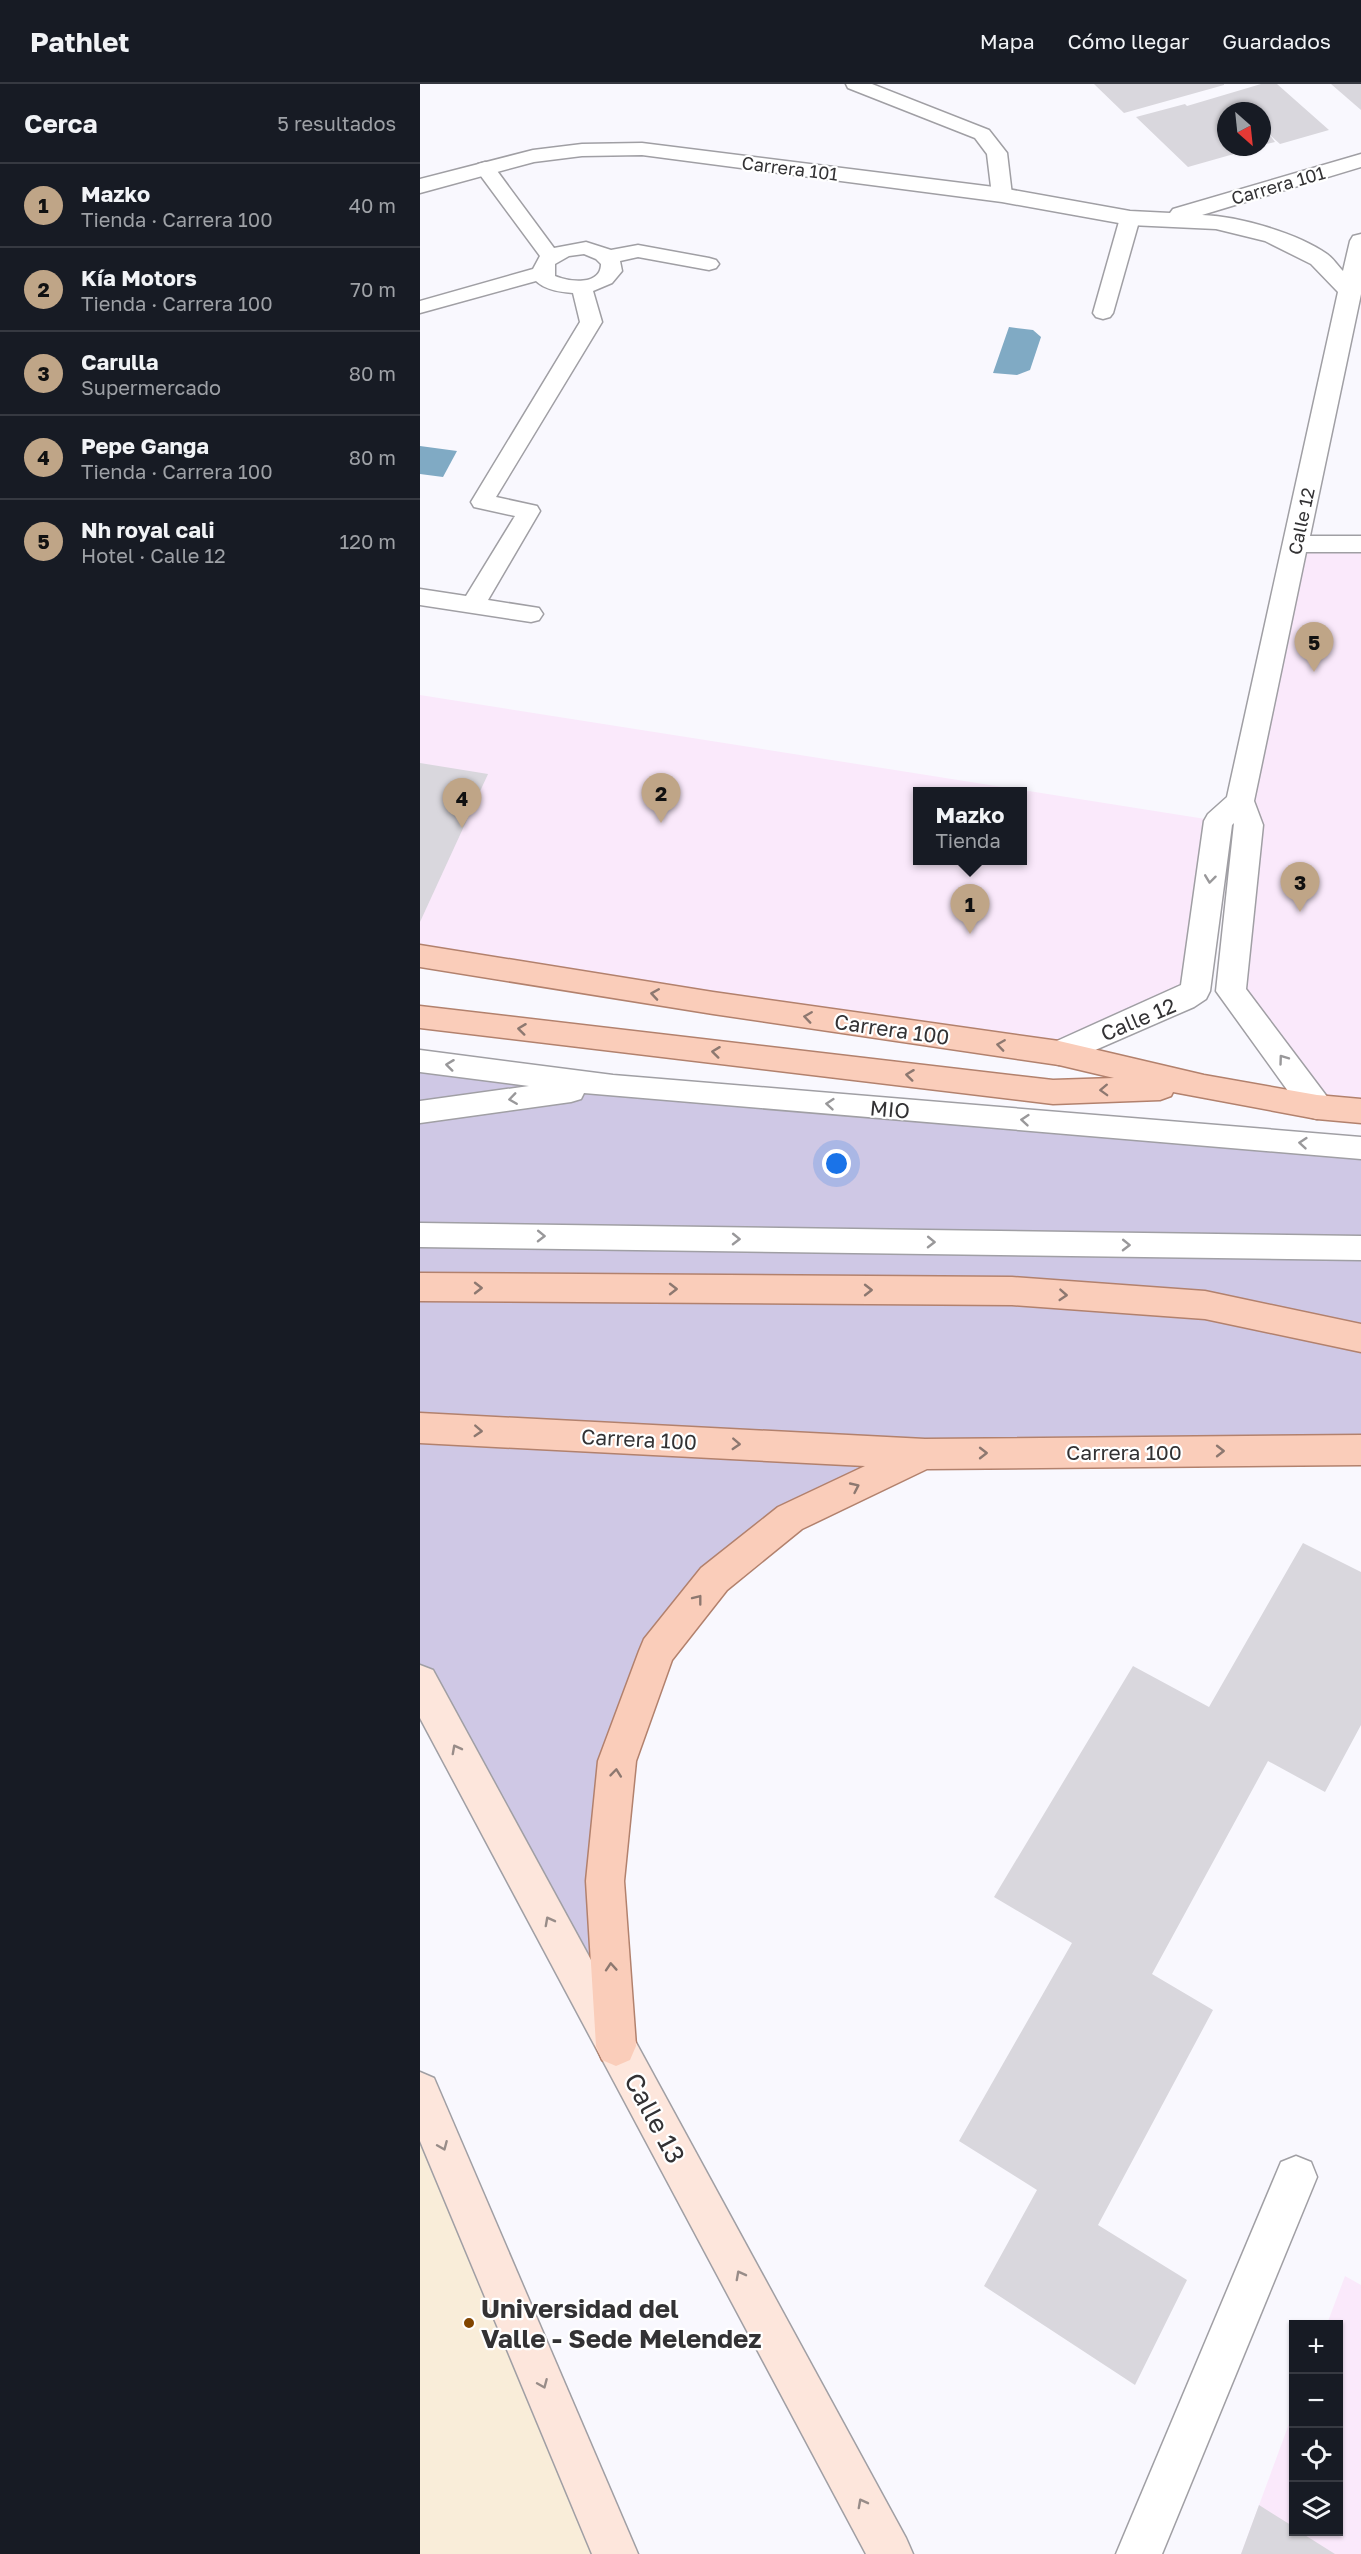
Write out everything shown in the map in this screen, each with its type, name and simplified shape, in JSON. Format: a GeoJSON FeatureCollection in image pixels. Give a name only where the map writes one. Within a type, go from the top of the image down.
{"type":"FeatureCollection","features":[{"type":"Feature","properties":{"kind":"main road","name":"Carrera 100"},"geometry":{"type":"LineString","coordinates":[[420,956],[713,1003],[1059,1053],[1204,1087],[1317,1107],[1361,1111]]}},
{"type":"Feature","properties":{"kind":"main road"},"geometry":{"type":"LineString","coordinates":[[420,1017],[1053,1092],[1204,1087]]}},
{"type":"Feature","properties":{"kind":"main road"},"geometry":{"type":"LineString","coordinates":[[420,1287],[1012,1291],[1206,1305],[1361,1338]]}},
{"type":"Feature","properties":{"kind":"main road","name":"Carrera 100"},"geometry":{"type":"LineString","coordinates":[[420,1428],[925,1454],[1361,1450]]}},
{"type":"Feature","properties":{"kind":"main road"},"geometry":{"type":"LineString","coordinates":[[616,2046],[605,1881],[617,1761],[657,1651],[714,1579],[790,1518],[925,1454]]}},
{"type":"Feature","properties":{"kind":"main road","name":"Calle 13"},"geometry":{"type":"LineString","coordinates":[[420,1682],[890,2554]]}},
{"type":"Feature","properties":{"kind":"main road"},"geometry":{"type":"LineString","coordinates":[[420,2092],[615,2554]]}},
{"type":"Feature","properties":{"kind":"street","name":"Carrera 101"},"geometry":{"type":"LineString","coordinates":[[420,186],[533,156],[582,150],[642,149],[1002,195],[1130,218],[1216,222],[1273,236],[1319,259],[1349,290]]}},
{"type":"Feature","properties":{"kind":"street","name":"Carrera 101"},"geometry":{"type":"LineString","coordinates":[[1161,220],[1361,160]]}},
{"type":"Feature","properties":{"kind":"street","name":"Calle 12"},"geometry":{"type":"LineString","coordinates":[[1317,1107],[1231,991],[1249,825],[1240,801],[1361,241]]}},
{"type":"Feature","properties":{"kind":"street"},"geometry":{"type":"LineString","coordinates":[[1296,544],[1361,544]]}},
{"type":"Feature","properties":{"kind":"street","name":"Calle 12"},"geometry":{"type":"LineString","coordinates":[[1059,1053],[1183,999],[1195,991],[1218,820],[1240,801]]}},
{"type":"Feature","properties":{"kind":"street"},"geometry":{"type":"LineString","coordinates":[[1139,2554],[1296,2177]]}},
{"type":"Feature","properties":{"kind":"lane"},"geometry":{"type":"LineString","coordinates":[[855,84],[982,134],[997,153],[1002,195]]}},
{"type":"Feature","properties":{"kind":"lane"},"geometry":{"type":"LineString","coordinates":[[420,307],[546,265],[566,250],[586,248],[599,251],[613,264],[612,272],[606,279],[582,289],[568,289],[546,280],[546,265],[485,168]]}},
{"type":"Feature","properties":{"kind":"lane"},"geometry":{"type":"LineString","coordinates":[[1103,313],[1130,218]]}},
{"type":"Feature","properties":{"kind":"lane"},"geometry":{"type":"LineString","coordinates":[[608,257],[638,251],[709,264]]}},
{"type":"Feature","properties":{"kind":"lane"},"geometry":{"type":"LineString","coordinates":[[473,605],[529,511],[482,501],[591,322],[582,289]]}},
{"type":"Feature","properties":{"kind":"lane"},"geometry":{"type":"LineString","coordinates":[[420,597],[531,614]]}},
{"type":"Feature","properties":{"kind":"lane","name":"MIO"},"geometry":{"type":"LineString","coordinates":[[420,1061],[613,1086],[1361,1148]]}},
{"type":"Feature","properties":{"kind":"lane"},"geometry":{"type":"LineString","coordinates":[[420,1112],[613,1086]]}},
{"type":"Feature","properties":{"kind":"lane"},"geometry":{"type":"LineString","coordinates":[[420,1235],[1361,1248]]}},
{"type":"Feature","properties":{"kind":"shaded area"},"geometry":{"type":"Polygon","coordinates":[[[1296,544],[1361,544],[1361,1111],[1317,1107],[1231,991],[1249,825],[1296,544]]]}},
{"type":"Feature","properties":{"kind":"shaded area"},"geometry":{"type":"Polygon","coordinates":[[[420,695],[1003,787],[913,787],[913,865],[1027,865],[1027,791],[1218,821],[1195,991],[1059,1053],[420,956],[420,695]]]}},
{"type":"Feature","properties":{"kind":"shaded area"},"geometry":{"type":"Polygon","coordinates":[[[420,1061],[1361,1148],[1361,1450],[925,1454],[714,1579],[617,1761],[616,2046],[420,1682],[420,1061]]]}},
{"type":"Feature","properties":{"kind":"shaded area","name":"Universidad del Valle - Sede Melendez"},"geometry":{"type":"Polygon","coordinates":[[[420,2092],[615,2554],[420,2554],[420,2092]]]}},
{"type":"Feature","properties":{"kind":"shaded area"},"geometry":{"type":"Polygon","coordinates":[[[1345,2276],[1361,2285],[1361,2554],[1241,2554],[1289,2424],[1289,2536],[1343,2536],[1343,2320],[1328,2320],[1345,2276]]]}},
{"type":"Feature","properties":{"kind":"water"},"geometry":{"type":"Polygon","coordinates":[[[1009,327],[1033,330],[1041,337],[1030,370],[1017,375],[993,373],[1009,327]]]}},
{"type":"Feature","properties":{"kind":"water"},"geometry":{"type":"Polygon","coordinates":[[[420,446],[457,451],[443,477],[420,474],[420,446]]]}},
{"type":"Feature","properties":{"kind":"building"},"geometry":{"type":"Polygon","coordinates":[[[1094,84],[1224,84],[1224,85],[1124,113],[1094,84]]]}},
{"type":"Feature","properties":{"kind":"building"},"geometry":{"type":"Polygon","coordinates":[[[1261,84],[1277,84],[1329,130],[1280,144],[1271,136],[1271,102],[1217,102],[1217,156],[1227,156],[1188,167],[1136,117],[1185,104],[1187,106],[1261,84]]]}},
{"type":"Feature","properties":{"kind":"building"},"geometry":{"type":"Polygon","coordinates":[[[1331,84],[1361,84],[1361,110],[1331,84]]]}},
{"type":"Feature","properties":{"kind":"building"},"geometry":{"type":"Polygon","coordinates":[[[420,763],[488,774],[420,922],[420,763]]]}},
{"type":"Feature","properties":{"kind":"building"},"geometry":{"type":"Polygon","coordinates":[[[1303,1543],[1361,1572],[1361,1725],[1325,1792],[1268,1761],[1152,1974],[1213,2010],[1098,2225],[1187,2280],[1135,2385],[984,2286],[1037,2190],[959,2141],[1072,1943],[994,1897],[1133,1666],[1209,1707],[1303,1543]]]}},
{"type":"Feature","properties":{"kind":"building"},"geometry":{"type":"Polygon","coordinates":[[[1259,2505],[1289,2524],[1289,2536],[1306,2536],[1335,2554],[1241,2554],[1259,2505]]]}},
{"type":"Feature","properties":{"kind":"place","name":"Nh royal cali"},"geometry":{"type":"Point","coordinates":[1314,672]}},
{"type":"Feature","properties":{"kind":"place","name":"Kía Motors"},"geometry":{"type":"Point","coordinates":[661,823]}},
{"type":"Feature","properties":{"kind":"place","name":"Pepe Ganga"},"geometry":{"type":"Point","coordinates":[462,828]}},
{"type":"Feature","properties":{"kind":"place","name":"Carulla"},"geometry":{"type":"Point","coordinates":[1300,912]}},
{"type":"Feature","properties":{"kind":"place","name":"Mazko"},"geometry":{"type":"Point","coordinates":[970,934]}},
{"type":"Feature","properties":{"kind":"place","name":"Universidad del Valle - Sede Melendez"},"geometry":{"type":"Point","coordinates":[469,2323]}}]}
